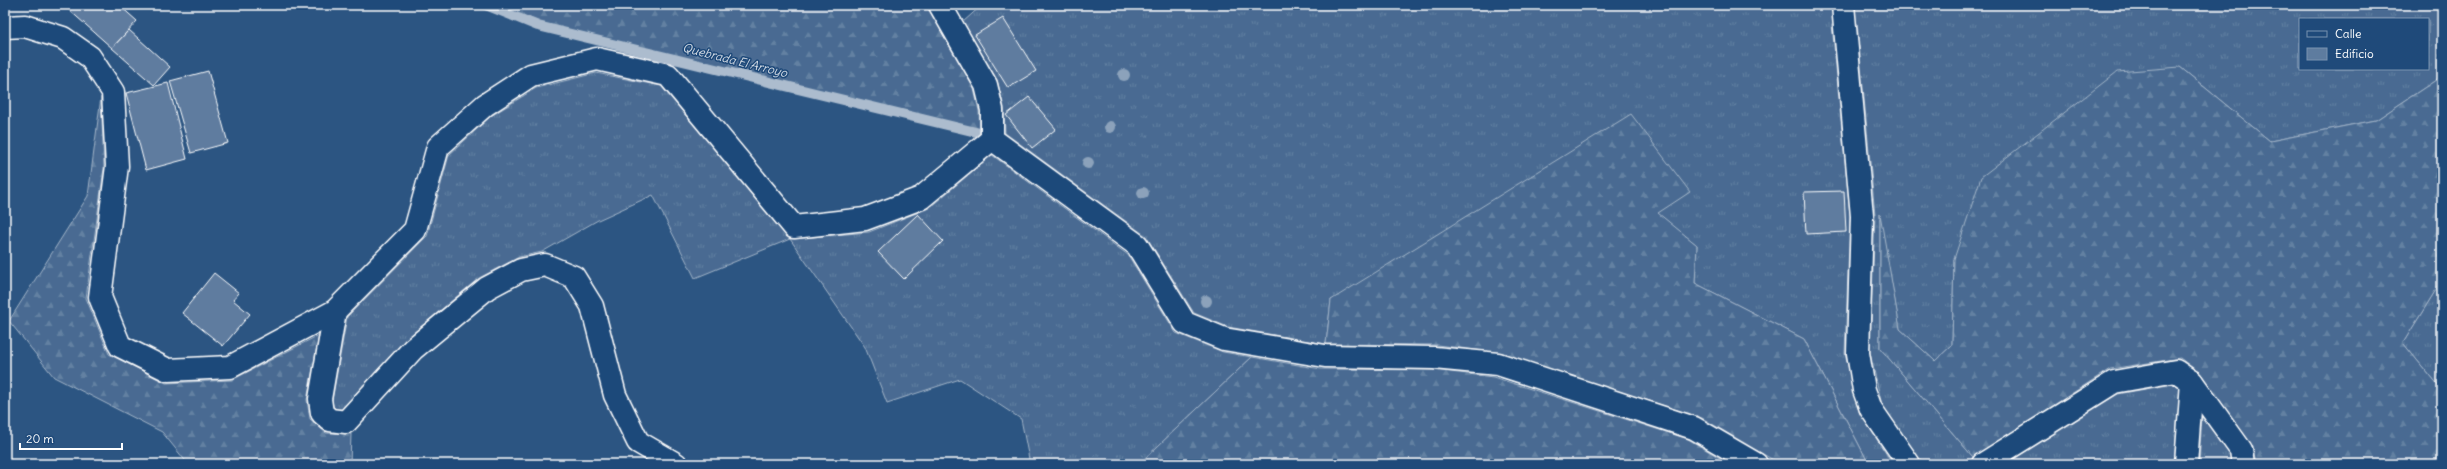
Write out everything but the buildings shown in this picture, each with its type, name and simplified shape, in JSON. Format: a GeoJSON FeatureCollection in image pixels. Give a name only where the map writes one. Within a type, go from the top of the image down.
{"type":"FeatureCollection","features":[{"type":"Feature","properties":{"kind":"street"},"geometry":{"type":"LineString","coordinates":[[940,5],[986,85],[992,110],[992,139]]}},
{"type":"Feature","properties":{"kind":"street"},"geometry":{"type":"LineString","coordinates":[[1843,5],[1862,216],[1858,353],[1864,390],[1871,409],[1909,464]]}},
{"type":"Feature","properties":{"kind":"street"},"geometry":{"type":"LineString","coordinates":[[5,27],[24,26],[64,38],[90,58],[113,92],[117,166],[100,297],[120,346],[168,370],[230,367],[335,311],[415,230],[438,147],[485,105],[531,75],[597,59],[668,75],[794,227],[865,219],[921,198],[992,139]]}},
{"type":"Feature","properties":{"kind":"street"},"geometry":{"type":"LineString","coordinates":[[992,139],[1137,245],[1185,323],[1224,339],[1325,356],[1434,358],[1498,364],[1694,428],[1756,464]]}},
{"type":"Feature","properties":{"kind":"street"},"geometry":{"type":"LineString","coordinates":[[335,311],[320,400],[322,413],[330,420],[346,422],[412,349],[487,288],[521,270],[545,265],[574,277],[592,306],[615,395],[638,442],[676,464]]}},
{"type":"Feature","properties":{"kind":"street"},"geometry":{"type":"LineString","coordinates":[[1983,464],[2114,382],[2176,371],[2192,382],[2241,450],[2243,464]]}},
{"type":"Feature","properties":{"kind":"street"},"geometry":{"type":"LineString","coordinates":[[2186,464],[2192,382]]}},
{"type":"Feature","properties":{"kind":"green space"},"geometry":{"type":"Polygon","coordinates":[[[486,5],[926,5],[974,89],[979,111],[980,133],[538,26],[486,5]]]}},
{"type":"Feature","properties":{"kind":"green space"},"geometry":{"type":"Polygon","coordinates":[[[982,5],[2442,5],[2442,76],[2376,120],[2270,141],[2180,67],[1954,259],[1952,345],[1935,361],[1900,329],[1880,218],[1880,348],[1973,457],[1969,464],[1923,464],[1882,405],[1870,353],[1875,215],[1857,23],[1832,25],[1850,215],[1845,353],[1859,412],[1893,464],[1869,464],[1804,339],[1695,283],[1697,245],[1657,213],[1689,192],[1331,300],[1326,344],[1228,327],[1194,313],[1146,236],[1005,133],[1004,107],[997,80],[963,22],[982,5]]]}},
{"type":"Feature","properties":{"kind":"green space"},"geometry":{"type":"Polygon","coordinates":[[[2180,67],[2270,141],[2376,120],[2442,76],[2442,280],[2403,343],[2439,387],[2442,464],[2256,464],[2253,447],[2202,375],[2180,358],[2110,369],[1973,457],[1880,348],[1880,214],[1900,329],[1935,361],[1952,345],[1954,259],[1981,177],[2117,72],[2180,67]]]}},
{"type":"Feature","properties":{"kind":"green space"},"geometry":{"type":"Polygon","coordinates":[[[596,73],[661,86],[790,239],[695,278],[653,195],[598,220],[542,252],[519,257],[479,278],[405,340],[342,409],[334,409],[332,401],[347,317],[427,236],[449,155],[491,116],[536,88],[596,73]]]}},
{"type":"Feature","properties":{"kind":"green space"},"geometry":{"type":"Polygon","coordinates":[[[101,97],[104,168],[86,298],[109,354],[166,383],[232,380],[319,335],[307,400],[310,419],[326,433],[351,434],[350,464],[188,464],[162,432],[54,377],[9,321],[88,196],[101,97]]]}},
{"type":"Feature","properties":{"kind":"green space"},"geometry":{"type":"Polygon","coordinates":[[[1631,114],[1690,192],[1658,213],[1697,245],[1695,283],[1804,339],[1869,464],[1780,464],[1702,418],[1499,353],[1437,345],[1326,344],[1331,300],[1631,114]]]}},
{"type":"Feature","properties":{"kind":"green space"},"geometry":{"type":"Polygon","coordinates":[[[992,155],[1128,255],[1176,333],[1223,352],[1252,357],[1139,464],[1030,464],[1021,419],[960,379],[887,403],[865,347],[790,239],[869,232],[929,208],[992,155]]]}},
{"type":"Feature","properties":{"kind":"green space"},"geometry":{"type":"Polygon","coordinates":[[[2442,280],[2442,438],[2439,387],[2403,343],[2442,280]]]}},
{"type":"Feature","properties":{"kind":"green space"},"geometry":{"type":"Polygon","coordinates":[[[1252,357],[1321,369],[1433,370],[1493,377],[1688,439],[1730,464],[1139,464],[1252,357]]]}},
{"type":"Feature","properties":{"kind":"green space"},"geometry":{"type":"Polygon","coordinates":[[[2173,384],[2180,388],[2174,464],[2006,464],[2118,394],[2173,384]]]}},
{"type":"Feature","properties":{"kind":"green space"},"geometry":{"type":"Polygon","coordinates":[[[2202,417],[2230,455],[2231,464],[2199,464],[2202,417]]]}},
{"type":"Feature","properties":{"kind":"waterway","name":"Quebrada El Arroyo"},"geometry":{"type":"LineString","coordinates":[[486,5],[538,26],[980,133]]}}]}
